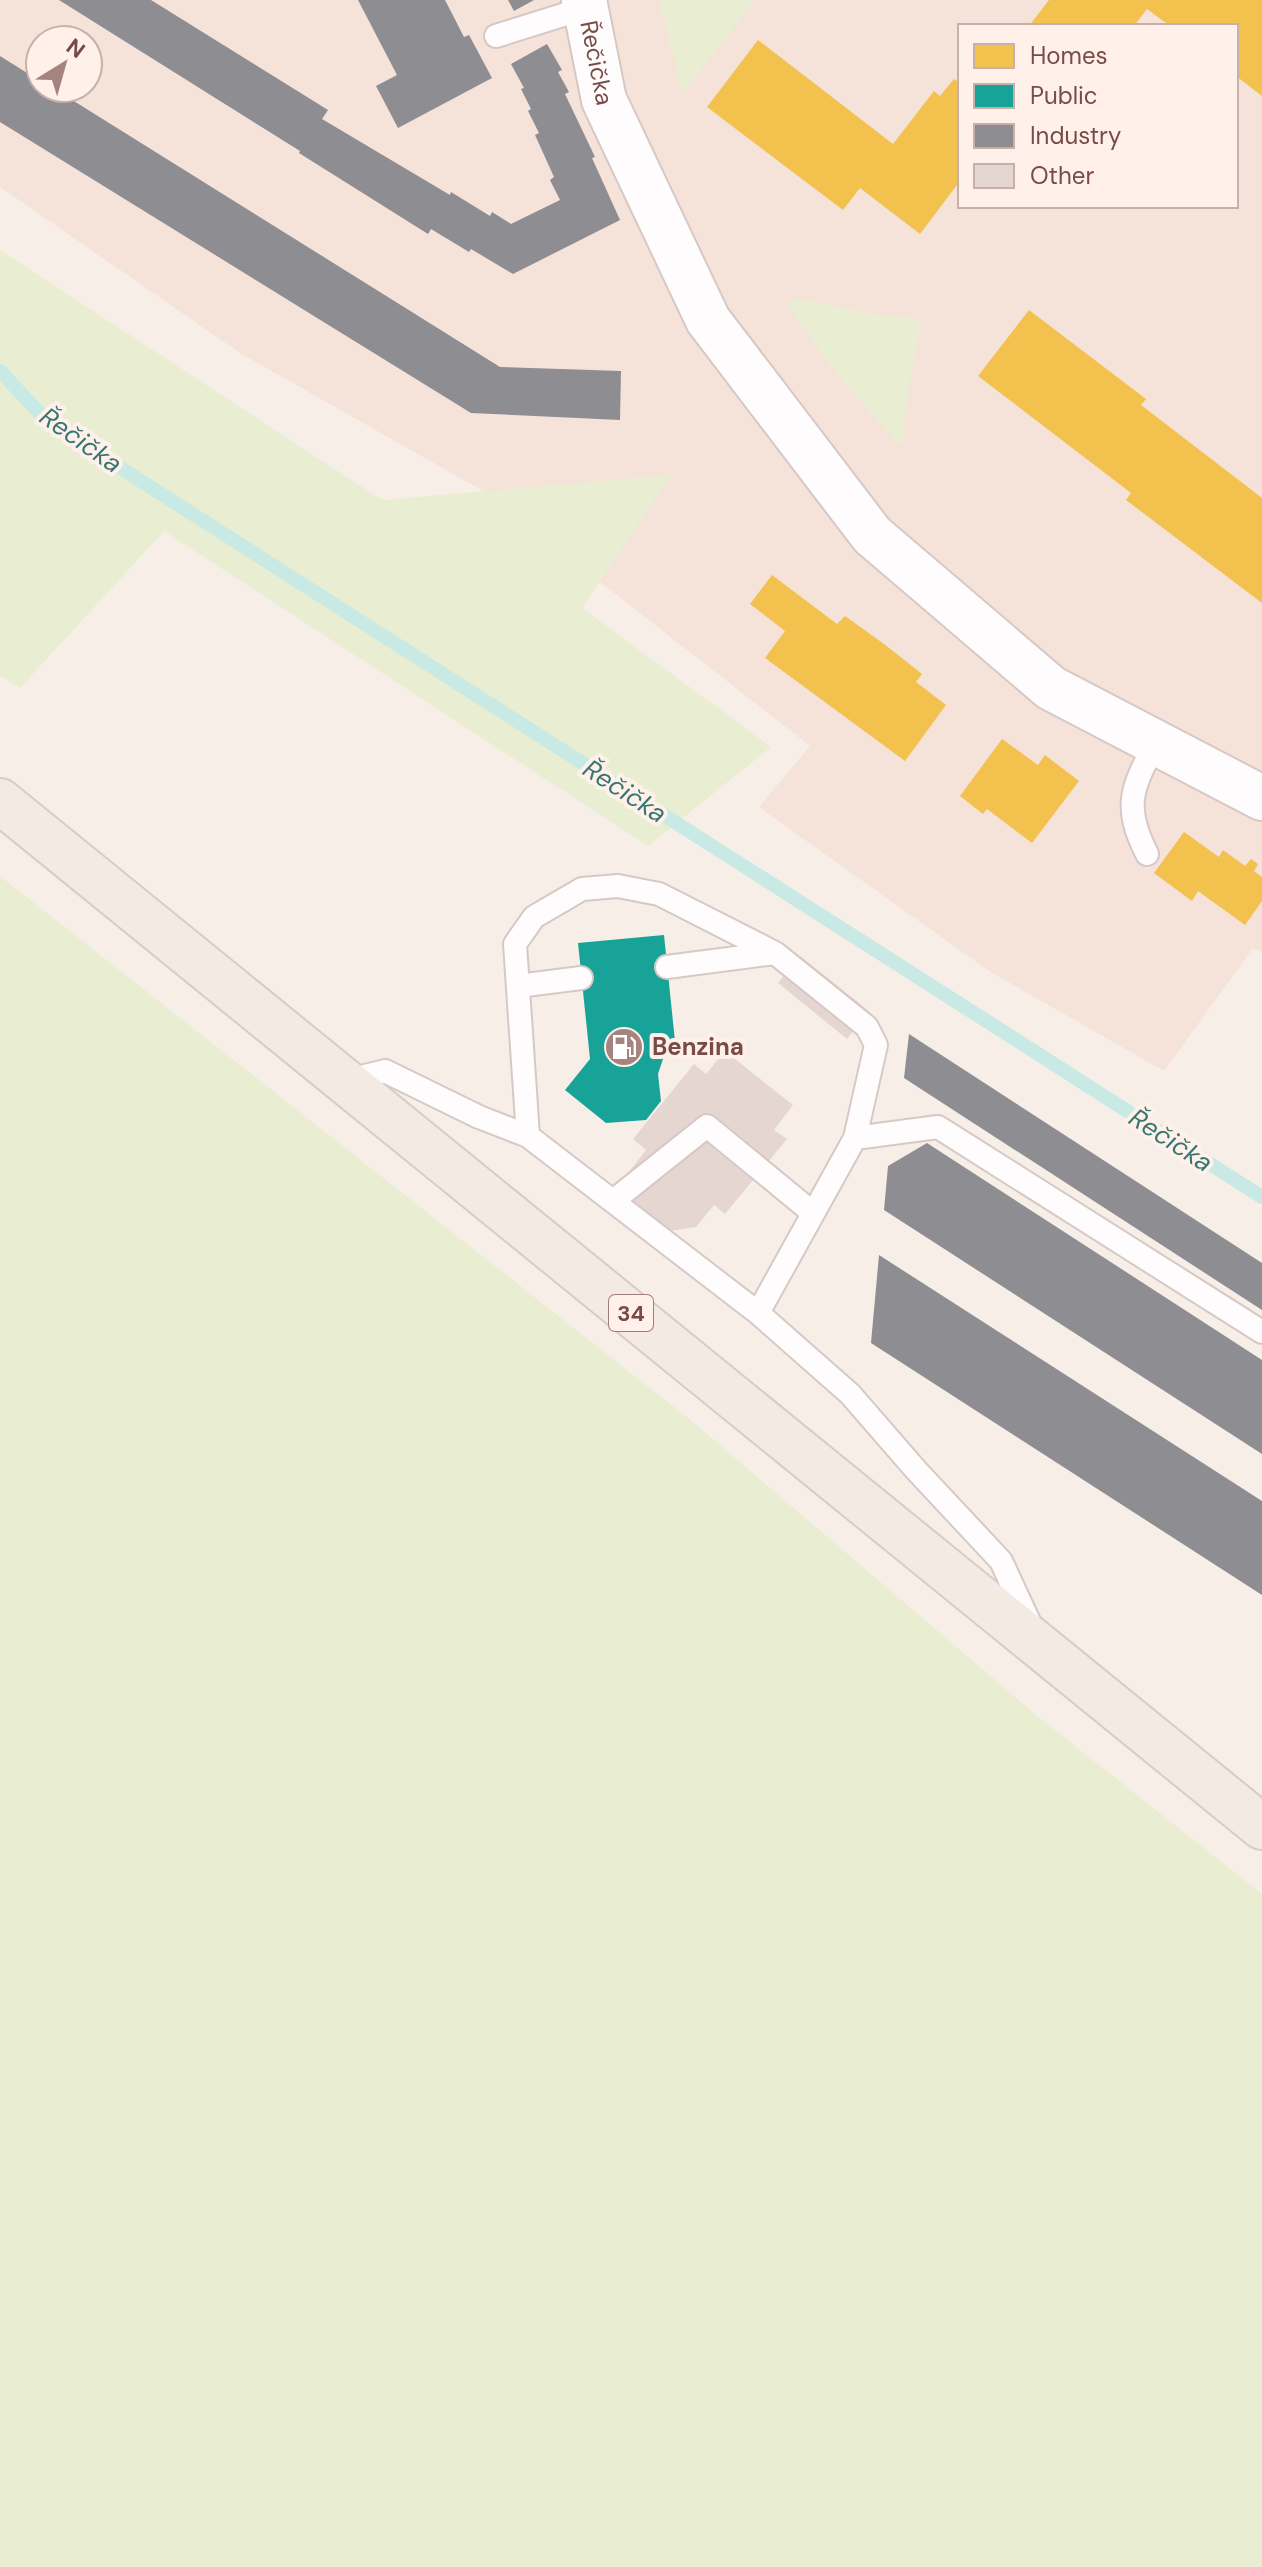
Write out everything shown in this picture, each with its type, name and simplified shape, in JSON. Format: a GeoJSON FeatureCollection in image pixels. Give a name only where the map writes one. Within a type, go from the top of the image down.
{"type":"FeatureCollection","features":[{"type":"Feature","properties":{"kind":"main road","name":"34"},"geometry":{"type":"LineString","coordinates":[[0,801],[1262,1827]]}},
{"type":"Feature","properties":{"kind":"street","name":"Řečička"},"geometry":{"type":"LineString","coordinates":[[585,4],[604,100],[708,320],[872,535],[1051,688],[1262,798]]}},
{"type":"Feature","properties":{"kind":"lane"},"geometry":{"type":"LineString","coordinates":[[496,36],[585,4]]}},
{"type":"Feature","properties":{"kind":"lane"},"geometry":{"type":"LineString","coordinates":[[1147,854],[1132,819],[1137,777],[1156,743]]}},
{"type":"Feature","properties":{"kind":"lane"},"geometry":{"type":"LineString","coordinates":[[528,1136],[515,944],[534,917],[582,889],[618,886],[659,894],[775,953],[867,1027],[876,1045],[855,1138],[758,1313]]}},
{"type":"Feature","properties":{"kind":"lane"},"geometry":{"type":"LineString","coordinates":[[667,967],[775,953]]}},
{"type":"Feature","properties":{"kind":"lane"},"geometry":{"type":"LineString","coordinates":[[518,986],[581,978]]}},
{"type":"Feature","properties":{"kind":"lane"},"geometry":{"type":"LineString","coordinates":[[345,1081],[385,1071],[479,1117],[528,1136],[758,1313],[850,1394],[1001,1561],[1039,1644]]}},
{"type":"Feature","properties":{"kind":"lane"},"geometry":{"type":"LineString","coordinates":[[613,1201],[707,1126],[813,1213]]}},
{"type":"Feature","properties":{"kind":"lane"},"geometry":{"type":"LineString","coordinates":[[855,1138],[938,1127],[1262,1332]]}},
{"type":"Feature","properties":{"kind":"shaded area"},"geometry":{"type":"Polygon","coordinates":[[[0,0],[1262,0],[1262,953],[1253,948],[1164,1071],[989,971],[759,807],[810,746],[485,492],[240,353],[0,187],[0,0]]]}},
{"type":"Feature","properties":{"kind":"green space"},"geometry":{"type":"Polygon","coordinates":[[[659,0],[755,0],[683,93],[659,0]]]}},
{"type":"Feature","properties":{"kind":"green space"},"geometry":{"type":"Polygon","coordinates":[[[0,250],[382,500],[671,475],[582,608],[771,747],[648,846],[164,531],[20,688],[0,676],[0,250]]]}},
{"type":"Feature","properties":{"kind":"green space"},"geometry":{"type":"Polygon","coordinates":[[[797,298],[872,314],[909,317],[921,324],[906,404],[903,442],[896,442],[839,377],[790,309],[789,301],[797,298]]]}},
{"type":"Feature","properties":{"kind":"green space"},"geometry":{"type":"Polygon","coordinates":[[[0,876],[693,1422],[1036,1715],[1262,1894],[1262,2567],[0,2567],[0,876]]]}},
{"type":"Feature","properties":{"kind":"building: Homes"},"geometry":{"type":"Polygon","coordinates":[[[1049,0],[1262,0],[1262,96],[1238,78],[1238,24],[1167,24],[1147,9],[1136,24],[1031,24],[1049,0]]]}},
{"type":"Feature","properties":{"kind":"building: Homes"},"geometry":{"type":"Polygon","coordinates":[[[758,40],[893,144],[934,91],[940,96],[954,79],[958,82],[958,184],[920,234],[860,188],[843,210],[707,107],[758,40]]]}},
{"type":"Feature","properties":{"kind":"building: Homes"},"geometry":{"type":"Polygon","coordinates":[[[1029,310],[1146,399],[1141,405],[1262,498],[1262,603],[1126,500],[1131,493],[978,376],[1029,310]]]}},
{"type":"Feature","properties":{"kind":"building: Homes"},"geometry":{"type":"Polygon","coordinates":[[[772,575],[837,624],[845,616],[884,644],[922,674],[916,682],[946,705],[905,761],[765,658],[785,631],[750,604],[772,575]]]}},
{"type":"Feature","properties":{"kind":"building: Homes"},"geometry":{"type":"Polygon","coordinates":[[[1002,739],[1038,765],[1045,755],[1079,781],[1032,843],[987,809],[983,814],[960,796],[1002,739]]]}},
{"type":"Feature","properties":{"kind":"building: Homes"},"geometry":{"type":"Polygon","coordinates":[[[1184,832],[1219,857],[1223,850],[1245,866],[1251,859],[1258,864],[1254,871],[1262,877],[1262,901],[1245,925],[1198,891],[1192,901],[1154,873],[1184,832]]]}},
{"type":"Feature","properties":{"kind":"building: Public"},"geometry":{"type":"Polygon","coordinates":[[[664,935],[676,1051],[663,1059],[658,1074],[661,1101],[646,1120],[606,1123],[565,1090],[590,1059],[578,943],[664,935]]]}},
{"type":"Feature","properties":{"kind":"building: Industry"},"geometry":{"type":"Polygon","coordinates":[[[59,0],[151,0],[328,110],[322,119],[450,195],[451,192],[490,216],[492,212],[511,224],[560,200],[550,180],[554,177],[535,135],[539,133],[528,111],[531,109],[521,89],[524,88],[511,64],[547,44],[562,70],[558,72],[569,92],[565,94],[620,220],[513,274],[431,229],[428,234],[104,28],[104,24],[97,24],[59,0]]]}},
{"type":"Feature","properties":{"kind":"building: Industry"},"geometry":{"type":"Polygon","coordinates":[[[358,0],[445,0],[464,37],[469,35],[492,78],[398,128],[376,86],[397,75],[358,0]]]}},
{"type":"Feature","properties":{"kind":"building: Industry"},"geometry":{"type":"Polygon","coordinates":[[[508,0],[534,0],[514,11],[508,0]]]}},
{"type":"Feature","properties":{"kind":"building: Industry"},"geometry":{"type":"Polygon","coordinates":[[[0,56],[24,71],[24,104],[79,104],[500,367],[621,371],[620,420],[471,413],[0,122],[0,56]]]}},
{"type":"Feature","properties":{"kind":"building: Industry"},"geometry":{"type":"Polygon","coordinates":[[[909,1034],[1262,1263],[1262,1310],[904,1078],[909,1034]]]}},
{"type":"Feature","properties":{"kind":"building: Industry"},"geometry":{"type":"Polygon","coordinates":[[[927,1143],[1262,1360],[1262,1454],[884,1210],[888,1166],[927,1143]]]}},
{"type":"Feature","properties":{"kind":"building: Industry"},"geometry":{"type":"Polygon","coordinates":[[[879,1255],[1262,1501],[1262,1595],[871,1343],[879,1255]]]}},
{"type":"Feature","properties":{"kind":"building: Other"},"geometry":{"type":"Polygon","coordinates":[[[800,956],[869,1011],[847,1039],[778,983],[800,956]]]}},
{"type":"Feature","properties":{"kind":"building: Other"},"geometry":{"type":"Polygon","coordinates":[[[725,1051],[793,1105],[774,1130],[787,1139],[725,1214],[714,1205],[696,1227],[637,1236],[628,1173],[646,1150],[633,1139],[694,1064],[706,1074],[725,1051]]]}},
{"type":"Feature","properties":{"kind":"waterway","name":"Řečička"},"geometry":{"type":"LineString","coordinates":[[0,371],[47,421],[1262,1197]]}},
{"type":"Feature","properties":{"kind":"place","name":"Benzina"},"geometry":{"type":"Point","coordinates":[624,1047]}}]}
